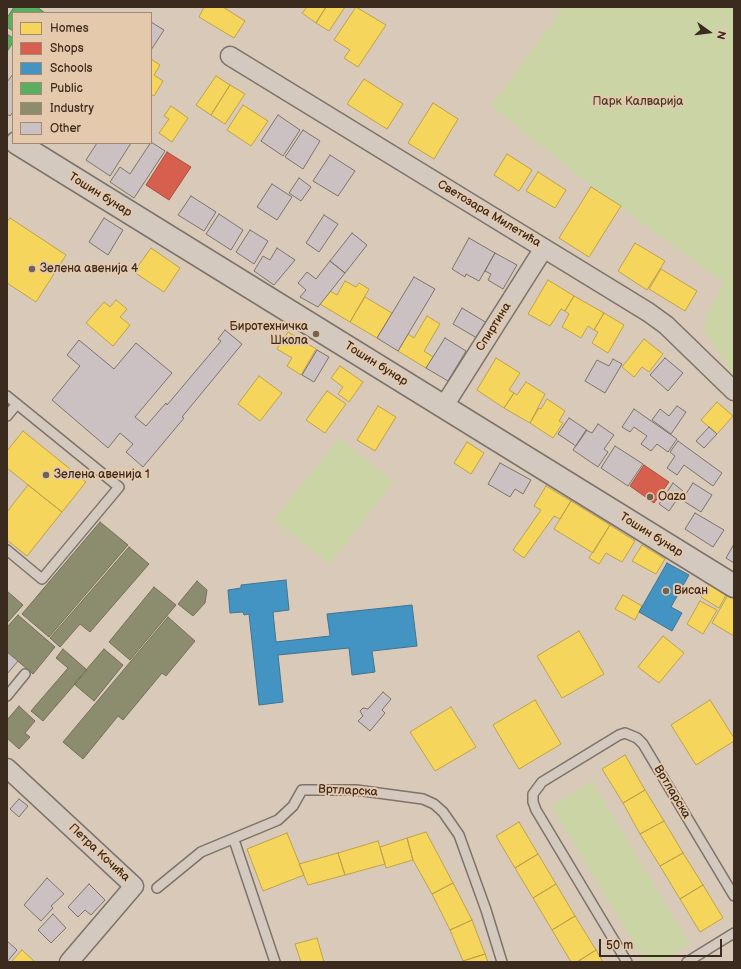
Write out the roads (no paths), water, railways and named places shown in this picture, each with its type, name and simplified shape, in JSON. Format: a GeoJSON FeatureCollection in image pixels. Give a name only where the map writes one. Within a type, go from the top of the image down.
{"type":"FeatureCollection","features":[{"type":"Feature","properties":{"kind":"main road","name":"Тошин бунар"},"geometry":{"type":"LineString","coordinates":[[19,144],[734,586]]}},
{"type":"Feature","properties":{"kind":"street","name":"Светозара Милетића"},"geometry":{"type":"LineString","coordinates":[[230,56],[642,308],[666,325],[734,391]]}},
{"type":"Feature","properties":{"kind":"street","name":"Спиртина"},"geometry":{"type":"LineString","coordinates":[[444,406],[544,248]]}},
{"type":"Feature","properties":{"kind":"street","name":"Петра Кочића"},"geometry":{"type":"LineString","coordinates":[[7,768],[134,886],[69,962]]}},
{"type":"Feature","properties":{"kind":"lane"},"geometry":{"type":"LineString","coordinates":[[7,396],[119,486],[42,579],[7,550]]}},
{"type":"Feature","properties":{"kind":"lane"},"geometry":{"type":"LineString","coordinates":[[7,416],[17,404]]}},
{"type":"Feature","properties":{"kind":"lane"},"geometry":{"type":"LineString","coordinates":[[7,696],[25,674]]}},
{"type":"Feature","properties":{"kind":"lane","name":"Вртларска"},"geometry":{"type":"LineString","coordinates":[[627,962],[536,810],[533,802],[533,794],[542,782],[625,733],[638,738],[734,896]]}},
{"type":"Feature","properties":{"kind":"lane","name":"Вртларска"},"geometry":{"type":"LineString","coordinates":[[234,840],[278,820],[293,806],[302,790],[356,790],[423,799],[434,804],[443,812],[459,835],[486,910],[502,962]]}},
{"type":"Feature","properties":{"kind":"lane"},"geometry":{"type":"LineString","coordinates":[[157,888],[201,852],[234,840],[275,962]]}},
{"type":"Feature","properties":{"kind":"lane"},"geometry":{"type":"LineString","coordinates":[[686,962],[734,933]]}},
{"type":"Feature","properties":{"kind":"place","name":"Зелена авенија 4"},"geometry":{"type":"Point","coordinates":[32,269]}},
{"type":"Feature","properties":{"kind":"place","name":"Биротехничка Школа"},"geometry":{"type":"Point","coordinates":[316,334]}},
{"type":"Feature","properties":{"kind":"place","name":"Зелена авенија 1"},"geometry":{"type":"Point","coordinates":[46,475]}},
{"type":"Feature","properties":{"kind":"place","name":"Oaza"},"geometry":{"type":"Point","coordinates":[650,497]}},
{"type":"Feature","properties":{"kind":"place","name":"Висан"},"geometry":{"type":"Point","coordinates":[666,591]}},
{"type":"Feature","properties":{"kind":"park label","name":"Парк Калварија"},"geometry":{"type":"Point","coordinates":[638,102]}}]}
